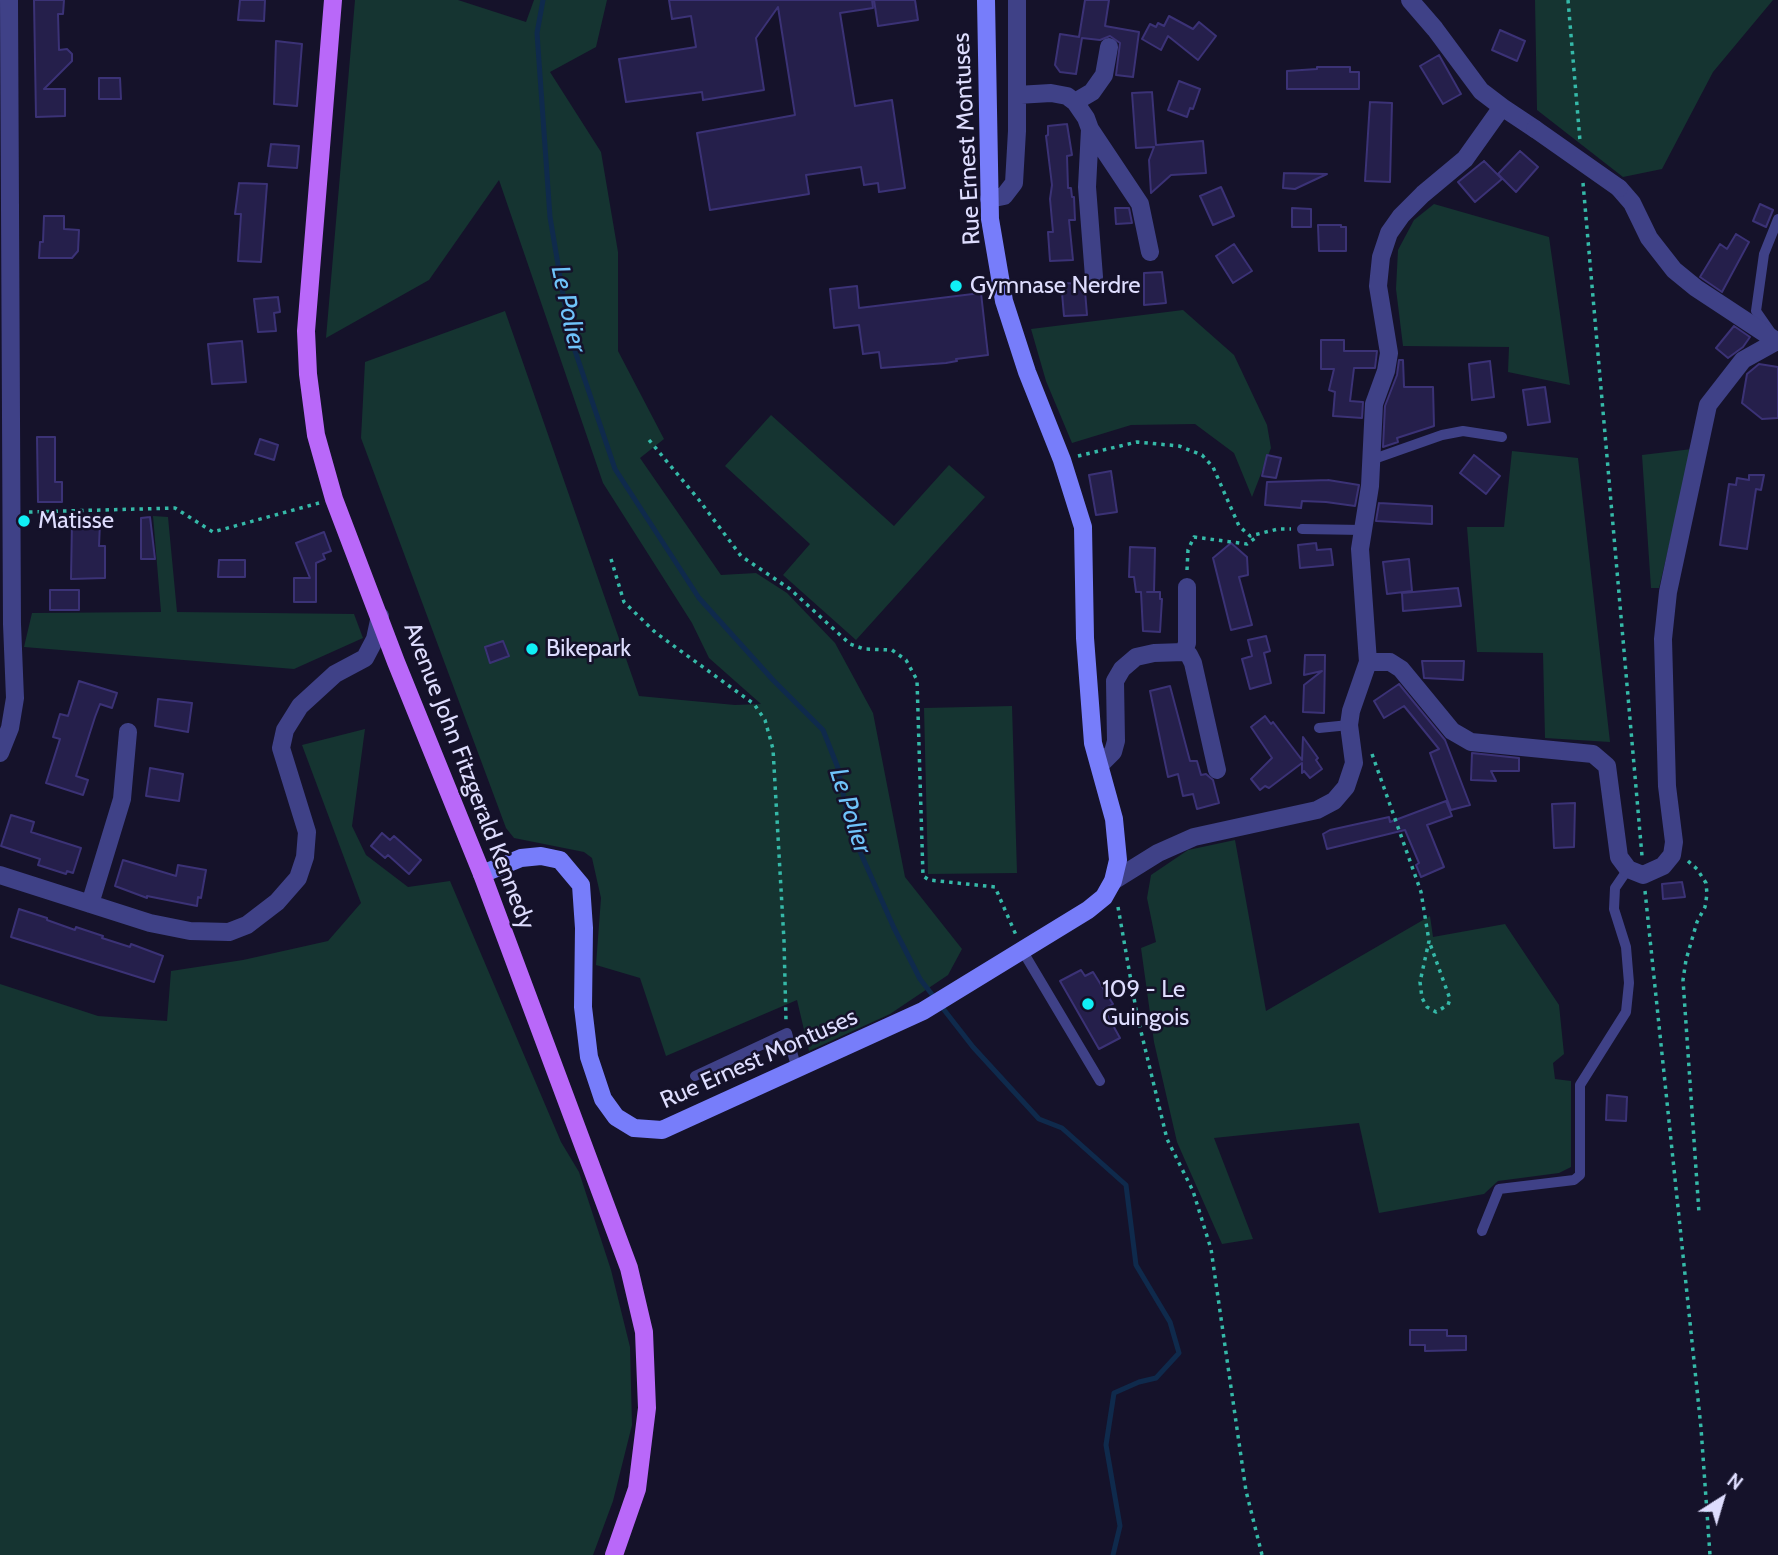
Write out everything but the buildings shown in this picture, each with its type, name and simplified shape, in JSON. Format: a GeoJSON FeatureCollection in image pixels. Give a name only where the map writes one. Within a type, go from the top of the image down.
{"type":"FeatureCollection","features":[{"type":"Feature","properties":{"kind":"main road","name":"Avenue John Fitzgerald Kennedy"},"geometry":{"type":"LineString","coordinates":[[333,0],[306,331],[308,374],[316,435],[334,499],[396,662],[482,874],[629,1268],[644,1332],[647,1408],[637,1489],[614,1555]]}},
{"type":"Feature","properties":{"kind":"street"},"geometry":{"type":"LineString","coordinates":[[0,753],[10,728],[15,698],[6,624],[12,512],[9,0]]}},
{"type":"Feature","properties":{"kind":"street","name":"Rue Ernest Montuses"},"geometry":{"type":"LineString","coordinates":[[482,874],[521,858],[541,856],[560,860],[581,885],[584,928],[583,1007],[589,1057],[603,1099],[616,1117],[634,1128],[662,1130],[923,1011],[1104,898],[1113,881],[1118,860],[1114,819],[1093,743],[1085,638],[1083,527],[1062,460],[1027,372],[1004,301],[989,219],[986,0]]}},
{"type":"Feature","properties":{"kind":"street"},"geometry":{"type":"LineString","coordinates":[[989,199],[1004,196],[1014,183],[1017,0]]}},
{"type":"Feature","properties":{"kind":"street"},"geometry":{"type":"LineString","coordinates":[[1368,663],[1390,662],[1401,669],[1452,731],[1471,742],[1592,754],[1607,766],[1619,857],[1636,872],[1663,866],[1672,855],[1673,848],[1667,786],[1663,639],[1668,592],[1708,405],[1744,360],[1777,342],[1696,288],[1674,270],[1649,238],[1632,203],[1619,188],[1481,91],[1410,0]]}},
{"type":"Feature","properties":{"kind":"street"},"geometry":{"type":"LineString","coordinates":[[1075,102],[1092,92],[1104,75],[1109,47]]}},
{"type":"Feature","properties":{"kind":"street"},"geometry":{"type":"LineString","coordinates":[[1017,95],[1051,93],[1067,96],[1075,102],[1086,118],[1090,130],[1140,204],[1150,252]]}},
{"type":"Feature","properties":{"kind":"street"},"geometry":{"type":"LineString","coordinates":[[1113,881],[1158,853],[1194,837],[1317,810],[1334,801],[1346,787],[1354,763],[1349,725],[1351,711],[1368,663],[1360,549],[1371,460],[1374,404],[1386,371],[1388,354],[1378,286],[1381,257],[1390,233],[1401,216],[1465,159],[1502,107]]}},
{"type":"Feature","properties":{"kind":"street"},"geometry":{"type":"LineString","coordinates":[[1090,130],[1087,187],[1094,277]]}},
{"type":"Feature","properties":{"kind":"street"},"geometry":{"type":"LineString","coordinates":[[1184,652],[1187,643],[1187,587]]}},
{"type":"Feature","properties":{"kind":"street"},"geometry":{"type":"LineString","coordinates":[[0,875],[150,923],[190,931],[229,932],[247,925],[277,902],[298,878],[305,857],[307,832],[281,748],[285,730],[300,706],[335,674],[365,658],[375,639],[380,616]]}},
{"type":"Feature","properties":{"kind":"street"},"geometry":{"type":"LineString","coordinates":[[1100,765],[1113,752],[1116,741],[1115,681],[1122,669],[1136,657],[1154,653],[1184,652],[1193,663],[1217,770]]}},
{"type":"Feature","properties":{"kind":"street"},"geometry":{"type":"LineString","coordinates":[[90,904],[122,799],[128,732]]}},
{"type":"Feature","properties":{"kind":"lane"},"geometry":{"type":"LineString","coordinates":[[1777,342],[1756,311],[1764,254],[1778,219]]}},
{"type":"Feature","properties":{"kind":"lane"},"geometry":{"type":"LineString","coordinates":[[1371,460],[1442,435],[1463,431],[1503,437]]}},
{"type":"Feature","properties":{"kind":"lane"},"geometry":{"type":"LineString","coordinates":[[1302,529],[1363,530]]}},
{"type":"Feature","properties":{"kind":"lane"},"geometry":{"type":"LineString","coordinates":[[1319,728],[1349,725]]}},
{"type":"Feature","properties":{"kind":"lane"},"geometry":{"type":"LineString","coordinates":[[1482,1231],[1499,1189],[1574,1180],[1580,1175],[1580,1085],[1626,1012],[1629,983],[1626,947],[1614,909],[1615,888],[1636,872]]}},
{"type":"Feature","properties":{"kind":"lane"},"geometry":{"type":"LineString","coordinates":[[1022,950],[1100,1081]]}},
{"type":"Feature","properties":{"kind":"lane"},"geometry":{"type":"LineString","coordinates":[[695,1076],[787,1033],[797,1070]]}},
{"type":"Feature","properties":{"kind":"path"},"geometry":{"type":"LineString","coordinates":[[1568,0],[1581,153]]}},
{"type":"Feature","properties":{"kind":"path"},"geometry":{"type":"LineString","coordinates":[[1583,180],[1636,872],[1701,1428],[1710,1555]]}},
{"type":"Feature","properties":{"kind":"path"},"geometry":{"type":"LineString","coordinates":[[649,440],[741,556],[790,589],[850,644],[864,649],[892,650],[906,660],[917,680],[923,876],[929,880],[995,887],[1022,950]]}},
{"type":"Feature","properties":{"kind":"path"},"geometry":{"type":"LineString","coordinates":[[1062,460],[1137,442],[1179,446],[1202,455],[1213,467],[1239,526],[1250,536],[1278,529],[1302,529]]}},
{"type":"Feature","properties":{"kind":"path"},"geometry":{"type":"LineString","coordinates":[[12,512],[175,509],[213,531],[334,499]]}},
{"type":"Feature","properties":{"kind":"path"},"geometry":{"type":"LineString","coordinates":[[1187,587],[1188,550],[1194,537],[1247,544],[1259,534]]}},
{"type":"Feature","properties":{"kind":"path"},"geometry":{"type":"LineString","coordinates":[[611,559],[624,602],[656,633],[754,704],[765,720],[773,749],[787,1033]]}},
{"type":"Feature","properties":{"kind":"path"},"geometry":{"type":"LineString","coordinates":[[1369,748],[1421,892],[1429,941],[1450,999],[1448,1006],[1436,1012],[1427,1007],[1422,998],[1420,982],[1429,941]]}},
{"type":"Feature","properties":{"kind":"path"},"geometry":{"type":"LineString","coordinates":[[1673,848],[1697,869],[1706,883],[1707,894],[1686,960],[1683,980],[1699,1213]]}},
{"type":"Feature","properties":{"kind":"path"},"geometry":{"type":"LineString","coordinates":[[1113,881],[1137,1015],[1167,1139],[1193,1191],[1211,1249],[1246,1491],[1262,1555]]}},
{"type":"Feature","properties":{"kind":"green space"},"geometry":{"type":"Polygon","coordinates":[[[355,0],[458,0],[526,22],[534,0],[607,0],[596,47],[550,72],[601,152],[618,252],[618,351],[664,439],[640,458],[721,575],[756,573],[787,593],[835,643],[873,713],[905,877],[962,949],[948,975],[890,1014],[809,1051],[797,1000],[666,1056],[640,978],[596,965],[601,898],[592,858],[584,852],[514,838],[506,828],[361,438],[365,362],[505,311],[639,696],[735,705],[761,704],[709,658],[692,623],[603,483],[499,180],[429,280],[326,338],[355,0]]]}},
{"type":"Feature","properties":{"kind":"green space"},"geometry":{"type":"Polygon","coordinates":[[[1535,0],[1773,0],[1713,72],[1662,169],[1623,177],[1537,110],[1535,0]]]}},
{"type":"Feature","properties":{"kind":"green space"},"geometry":{"type":"Polygon","coordinates":[[[1434,204],[1549,237],[1570,385],[1508,372],[1509,347],[1403,346],[1396,289],[1398,250],[1414,220],[1434,204]]]}},
{"type":"Feature","properties":{"kind":"green space"},"geometry":{"type":"Polygon","coordinates":[[[1183,310],[1234,355],[1267,425],[1271,448],[1252,497],[1234,453],[1195,424],[1131,425],[1072,443],[1046,381],[1031,329],[1183,310]]]}},
{"type":"Feature","properties":{"kind":"green space"},"geometry":{"type":"Polygon","coordinates":[[[771,415],[894,526],[949,465],[985,497],[856,640],[783,575],[810,544],[725,466],[771,415]]]}},
{"type":"Feature","properties":{"kind":"green space"},"geometry":{"type":"Polygon","coordinates":[[[1692,449],[1659,588],[1651,588],[1642,455],[1692,449]]]}},
{"type":"Feature","properties":{"kind":"green space"},"geometry":{"type":"Polygon","coordinates":[[[1512,451],[1578,458],[1610,742],[1545,738],[1543,653],[1477,652],[1467,527],[1504,527],[1512,451]]]}},
{"type":"Feature","properties":{"kind":"green space"},"geometry":{"type":"Polygon","coordinates":[[[153,516],[168,517],[177,612],[354,614],[363,638],[294,669],[24,647],[32,613],[161,612],[153,516]]]}},
{"type":"Feature","properties":{"kind":"green space"},"geometry":{"type":"Polygon","coordinates":[[[1012,706],[1017,873],[928,874],[924,708],[1012,706]]]}},
{"type":"Feature","properties":{"kind":"green space"},"geometry":{"type":"Polygon","coordinates":[[[365,729],[352,826],[366,855],[408,887],[450,881],[561,1142],[579,1172],[611,1270],[630,1347],[632,1425],[613,1501],[593,1555],[0,1555],[0,984],[98,1016],[167,1021],[171,971],[243,960],[328,941],[361,903],[302,745],[365,729]]]}},
{"type":"Feature","properties":{"kind":"green space"},"geometry":{"type":"Polygon","coordinates":[[[1235,840],[1266,1011],[1430,916],[1433,937],[1505,924],[1559,1005],[1564,1054],[1553,1063],[1555,1079],[1571,1081],[1571,1167],[1559,1173],[1498,1181],[1484,1194],[1379,1213],[1359,1123],[1214,1138],[1253,1239],[1222,1244],[1177,1142],[1154,1042],[1141,948],[1156,942],[1147,898],[1151,875],[1188,850],[1235,840]]]}},
{"type":"Feature","properties":{"kind":"waterway","name":"Le Polier"},"geometry":{"type":"LineString","coordinates":[[543,0],[537,33],[550,217],[570,336],[615,469],[699,598],[773,680],[823,730],[838,768],[850,829],[920,979],[973,1047],[1039,1119],[1062,1128],[1126,1185],[1136,1265],[1170,1322],[1179,1353],[1156,1378],[1114,1393],[1106,1445],[1120,1526],[1113,1555]]}},
{"type":"Feature","properties":{"kind":"place","name":"Gymnase Nerdre"},"geometry":{"type":"Point","coordinates":[956,286]}},
{"type":"Feature","properties":{"kind":"place","name":"Matisse"},"geometry":{"type":"Point","coordinates":[24,521]}},
{"type":"Feature","properties":{"kind":"place","name":"Bikepark"},"geometry":{"type":"Point","coordinates":[532,649]}},
{"type":"Feature","properties":{"kind":"place","name":"109 - Le Guingois"},"geometry":{"type":"Point","coordinates":[1088,1004]}}]}
